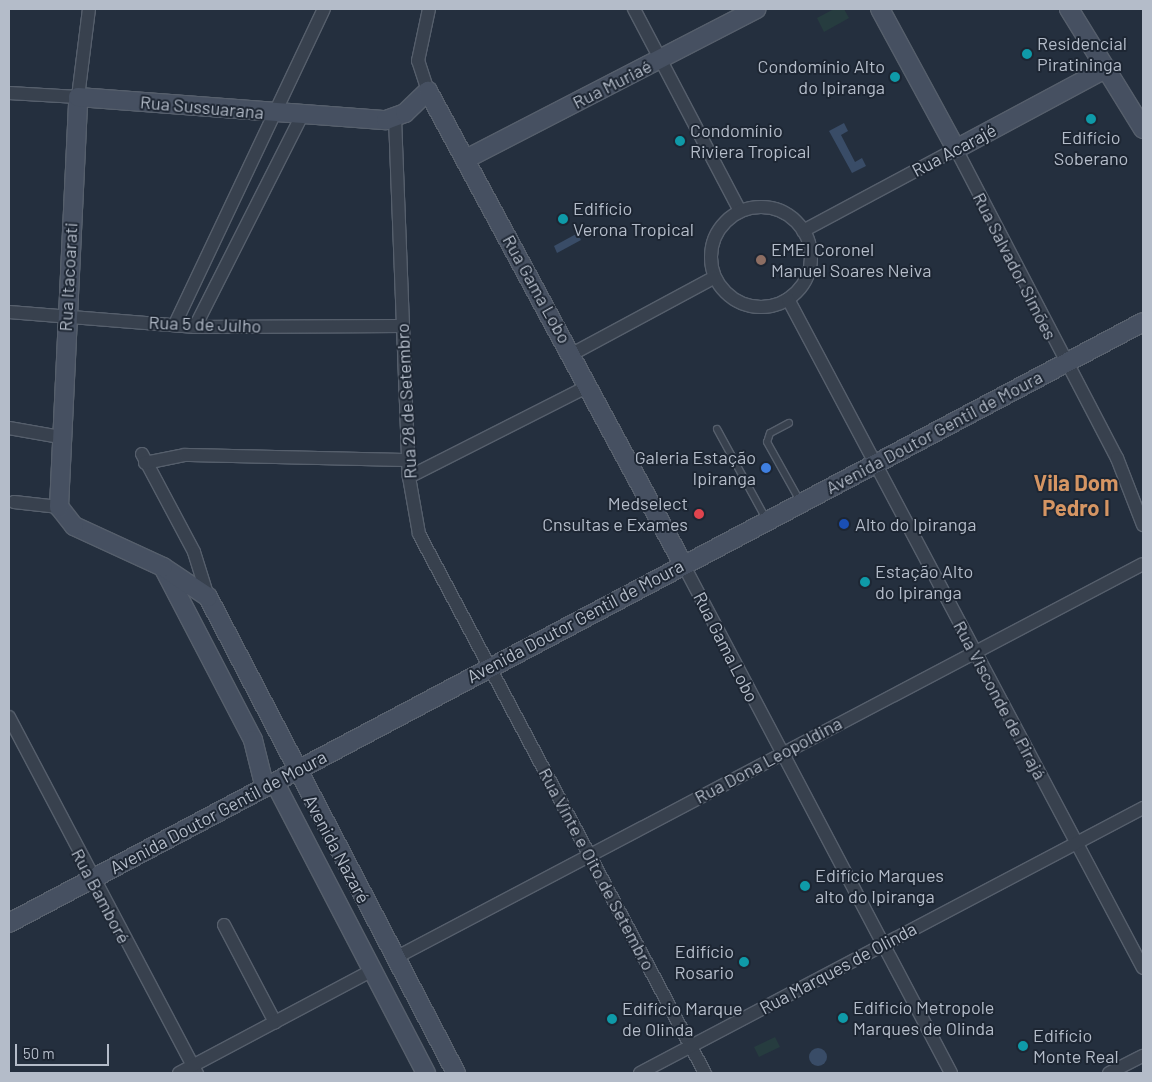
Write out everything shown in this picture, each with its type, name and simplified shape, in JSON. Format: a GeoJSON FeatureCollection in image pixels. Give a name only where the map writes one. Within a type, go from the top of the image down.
{"type":"FeatureCollection","features":[{"type":"Feature","properties":{"kind":"street","name":"Rua Itacoarati"},"geometry":{"type":"LineString","coordinates":[[59,506],[60,437],[78,97],[89,9]]}},
{"type":"Feature","properties":{"kind":"street"},"geometry":{"type":"LineString","coordinates":[[175,324],[273,113],[324,9]]}},
{"type":"Feature","properties":{"kind":"street"},"geometry":{"type":"LineString","coordinates":[[395,118],[428,91],[418,61],[429,9]]}},
{"type":"Feature","properties":{"kind":"street"},"geometry":{"type":"LineString","coordinates":[[634,9],[740,212]]}},
{"type":"Feature","properties":{"kind":"street","name":"Rua Muriaé"},"geometry":{"type":"LineString","coordinates":[[466,159],[757,9]]}},
{"type":"Feature","properties":{"kind":"street","name":"Rua Salvador Simões"},"geometry":{"type":"LineString","coordinates":[[880,9],[956,149],[1065,363],[1117,458],[1143,526]]}},
{"type":"Feature","properties":{"kind":"street"},"geometry":{"type":"LineString","coordinates":[[1069,9],[1143,129]]}},
{"type":"Feature","properties":{"kind":"street","name":"Rua Acarajé"},"geometry":{"type":"LineString","coordinates":[[803,230],[1106,69]]}},
{"type":"Feature","properties":{"kind":"street","name":"Rua Gama Lobo"},"geometry":{"type":"LineString","coordinates":[[428,91],[572,354],[780,753],[951,1073]]}},
{"type":"Feature","properties":{"kind":"street","name":"Rua Sussuarana"},"geometry":{"type":"LineString","coordinates":[[9,92],[302,115],[395,118]]}},
{"type":"Feature","properties":{"kind":"street"},"geometry":{"type":"LineString","coordinates":[[195,327],[302,115]]}},
{"type":"Feature","properties":{"kind":"street","name":"Rua 28 de Setembro"},"geometry":{"type":"LineString","coordinates":[[395,118],[402,326],[409,460],[419,534],[490,666]]}},
{"type":"Feature","properties":{"kind":"street"},"geometry":{"type":"LineString","coordinates":[[768,207],[794,220],[803,230],[809,245],[807,275],[788,299],[766,306],[738,302],[715,277],[711,262],[717,232],[740,212],[768,207]]}},
{"type":"Feature","properties":{"kind":"street"},"geometry":{"type":"LineString","coordinates":[[572,354],[715,277]]}},
{"type":"Feature","properties":{"kind":"street","name":"Rua Visconde de Pirajá"},"geometry":{"type":"LineString","coordinates":[[788,299],[1075,844],[1143,968]]}},
{"type":"Feature","properties":{"kind":"street","name":"Rua 5 de Julho"},"geometry":{"type":"LineString","coordinates":[[9,312],[195,327],[402,326]]}},
{"type":"Feature","properties":{"kind":"street","name":"Avenida Doutor Gentil de Moura"},"geometry":{"type":"LineString","coordinates":[[9,922],[270,786],[490,666],[1143,322]]}},
{"type":"Feature","properties":{"kind":"street"},"geometry":{"type":"LineString","coordinates":[[410,477],[588,386]]}},
{"type":"Feature","properties":{"kind":"street"},"geometry":{"type":"LineString","coordinates":[[9,428],[60,437]]}},
{"type":"Feature","properties":{"kind":"street","name":"Avenida Nazaré"},"geometry":{"type":"LineString","coordinates":[[409,460],[185,455],[144,459],[194,552],[208,597],[296,772],[456,1073]]}},
{"type":"Feature","properties":{"kind":"street"},"geometry":{"type":"LineString","coordinates":[[14,502],[59,506]]}},
{"type":"Feature","properties":{"kind":"street","name":"Avenida Nazaré"},"geometry":{"type":"LineString","coordinates":[[59,506],[70,523],[87,534],[163,567],[208,597]]}},
{"type":"Feature","properties":{"kind":"street","name":"Rua Dona Leopoldina"},"geometry":{"type":"LineString","coordinates":[[395,958],[780,753],[1143,564]]}},
{"type":"Feature","properties":{"kind":"street","name":"Avenida Nazaré"},"geometry":{"type":"LineString","coordinates":[[163,567],[253,740],[270,786],[373,970],[426,1073]]}},
{"type":"Feature","properties":{"kind":"street","name":"Rua Vinte e Oito de Setembro"},"geometry":{"type":"LineString","coordinates":[[490,666],[705,1073]]}},
{"type":"Feature","properties":{"kind":"street","name":"Rua Bamboré"},"geometry":{"type":"LineString","coordinates":[[9,719],[92,879],[195,1070]]}},
{"type":"Feature","properties":{"kind":"street"},"geometry":{"type":"LineString","coordinates":[[306,789],[317,760]]}},
{"type":"Feature","properties":{"kind":"street","name":"Rua Marques de Olinda"},"geometry":{"type":"LineString","coordinates":[[640,1073],[1143,808]]}},
{"type":"Feature","properties":{"kind":"street"},"geometry":{"type":"LineString","coordinates":[[224,925],[275,1022]]}},
{"type":"Feature","properties":{"kind":"street"},"geometry":{"type":"LineString","coordinates":[[179,1073],[195,1070],[275,1022],[373,970]]}},
{"type":"Feature","properties":{"kind":"street"},"geometry":{"type":"LineString","coordinates":[[1109,1073],[1143,1056]]}},
{"type":"Feature","properties":{"kind":"lane"},"geometry":{"type":"LineString","coordinates":[[789,423],[770,433],[767,442],[800,502]]}},
{"type":"Feature","properties":{"kind":"lane"},"geometry":{"type":"LineString","coordinates":[[717,429],[766,520]]}},
{"type":"Feature","properties":{"kind":"green space"},"geometry":{"type":"Polygon","coordinates":[[[834,9],[844,9],[849,18],[824,32],[817,18],[834,9]]]}},
{"type":"Feature","properties":{"kind":"green space"},"geometry":{"type":"Polygon","coordinates":[[[775,1037],[780,1047],[759,1057],[754,1047],[775,1037]]]}},
{"type":"Feature","properties":{"kind":"water"},"geometry":{"type":"Polygon","coordinates":[[[844,123],[848,131],[841,135],[855,162],[862,158],[866,166],[852,173],[829,131],[844,123]]]}},
{"type":"Feature","properties":{"kind":"water"},"geometry":{"type":"Polygon","coordinates":[[[578,233],[581,240],[557,253],[554,246],[578,233]]]}},
{"type":"Feature","properties":{"kind":"water"},"geometry":{"type":"Polygon","coordinates":[[[818,1048],[824,1051],[827,1057],[824,1063],[818,1066],[812,1063],[809,1057],[812,1051],[818,1048]]]}},
{"type":"Feature","properties":{"kind":"place","name":"Residencial Piratininga"},"geometry":{"type":"Point","coordinates":[1027,54]}},
{"type":"Feature","properties":{"kind":"place","name":"Condomínio Alto do Ipiranga"},"geometry":{"type":"Point","coordinates":[895,77]}},
{"type":"Feature","properties":{"kind":"place","name":"Edifício Soberano"},"geometry":{"type":"Point","coordinates":[1091,119]}},
{"type":"Feature","properties":{"kind":"place","name":"Condomínio Riviera Tropical"},"geometry":{"type":"Point","coordinates":[680,141]}},
{"type":"Feature","properties":{"kind":"place","name":"Edifício Verona Tropical"},"geometry":{"type":"Point","coordinates":[563,219]}},
{"type":"Feature","properties":{"kind":"place","name":"EMEI Coronel Manuel Soares Neiva"},"geometry":{"type":"Point","coordinates":[761,260]}},
{"type":"Feature","properties":{"kind":"place","name":"Galeria Estação Ipiranga"},"geometry":{"type":"Point","coordinates":[766,468]}},
{"type":"Feature","properties":{"kind":"place","name":"Medselect Cnsultas e Exames"},"geometry":{"type":"Point","coordinates":[699,514]}},
{"type":"Feature","properties":{"kind":"place","name":"Alto do Ipiranga"},"geometry":{"type":"Point","coordinates":[844,524]}},
{"type":"Feature","properties":{"kind":"place","name":"Estação Alto do Ipiranga"},"geometry":{"type":"Point","coordinates":[865,582]}},
{"type":"Feature","properties":{"kind":"place","name":"Edifício Marques alto do Ipiranga"},"geometry":{"type":"Point","coordinates":[805,886]}},
{"type":"Feature","properties":{"kind":"place","name":"Edifício Rosario"},"geometry":{"type":"Point","coordinates":[744,962]}},
{"type":"Feature","properties":{"kind":"place","name":"Edificío Metropole Marques de Olinda"},"geometry":{"type":"Point","coordinates":[843,1018]}},
{"type":"Feature","properties":{"kind":"place","name":"Edifício Marque de Olinda"},"geometry":{"type":"Point","coordinates":[612,1019]}},
{"type":"Feature","properties":{"kind":"place","name":"Edifício Monte Real"},"geometry":{"type":"Point","coordinates":[1023,1046]}},
{"type":"Feature","properties":{"kind":"district","name":"Vila Dom Pedro I"},"geometry":{"type":"Point","coordinates":[1076,494]}}]}
